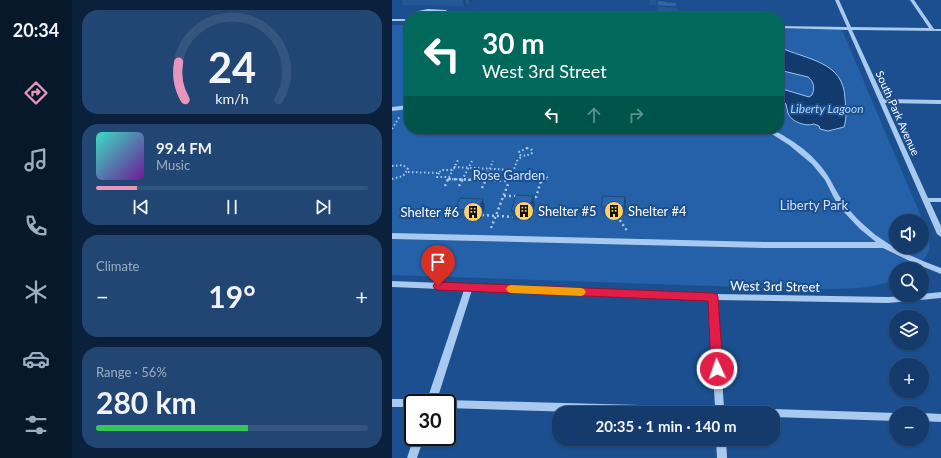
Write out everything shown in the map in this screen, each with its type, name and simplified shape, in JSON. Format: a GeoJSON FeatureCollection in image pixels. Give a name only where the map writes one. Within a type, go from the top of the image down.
{"type":"FeatureCollection","features":[{"type":"Feature","properties":{"kind":"street","name":"South Park Avenue"},"geometry":{"type":"LineString","coordinates":[[837,0],[941,234]]}},
{"type":"Feature","properties":{"kind":"street"},"geometry":{"type":"LineString","coordinates":[[912,0],[932,30]]}},
{"type":"Feature","properties":{"kind":"street"},"geometry":{"type":"LineString","coordinates":[[417,12],[429,10],[447,12]]}},
{"type":"Feature","properties":{"kind":"street"},"geometry":{"type":"LineString","coordinates":[[392,20],[404,20]]}},
{"type":"Feature","properties":{"kind":"street"},"geometry":{"type":"LineString","coordinates":[[784,27],[941,30]]}},
{"type":"Feature","properties":{"kind":"street"},"geometry":{"type":"LineString","coordinates":[[882,101],[941,102]]}},
{"type":"Feature","properties":{"kind":"street"},"geometry":{"type":"LineString","coordinates":[[392,109],[404,108]]}},
{"type":"Feature","properties":{"kind":"street"},"geometry":{"type":"LineString","coordinates":[[774,134],[808,157],[826,176],[839,200],[854,219],[883,245],[914,261],[941,271]]}},
{"type":"Feature","properties":{"kind":"street"},"geometry":{"type":"LineString","coordinates":[[926,200],[941,200]]}},
{"type":"Feature","properties":{"kind":"street"},"geometry":{"type":"LineString","coordinates":[[392,236],[832,246],[883,245]]}},
{"type":"Feature","properties":{"kind":"street","name":"West 3rd Street"},"geometry":{"type":"LineString","coordinates":[[392,284],[713,297],[888,300],[941,295]]}},
{"type":"Feature","properties":{"kind":"street"},"geometry":{"type":"LineString","coordinates":[[434,394],[469,287]]}},
{"type":"Feature","properties":{"kind":"street"},"geometry":{"type":"LineString","coordinates":[[713,297],[720,406]]}},
{"type":"Feature","properties":{"kind":"street"},"geometry":{"type":"LineString","coordinates":[[392,403],[404,403]]}},
{"type":"Feature","properties":{"kind":"street"},"geometry":{"type":"LineString","coordinates":[[456,404],[552,407]]}},
{"type":"Feature","properties":{"kind":"street"},"geometry":{"type":"LineString","coordinates":[[780,413],[889,417]]}},
{"type":"Feature","properties":{"kind":"street"},"geometry":{"type":"LineString","coordinates":[[929,418],[941,418]]}},
{"type":"Feature","properties":{"kind":"street"},"geometry":{"type":"LineString","coordinates":[[412,458],[416,446]]}},
{"type":"Feature","properties":{"kind":"street"},"geometry":{"type":"LineString","coordinates":[[721,446],[722,458]]}},
{"type":"Feature","properties":{"kind":"path"},"geometry":{"type":"LineString","coordinates":[[487,238],[517,161],[522,156],[530,155],[533,151],[529,148],[523,149],[519,152],[522,156]]}},
{"type":"Feature","properties":{"kind":"path"},"geometry":{"type":"LineString","coordinates":[[445,186],[458,160]]}},
{"type":"Feature","properties":{"kind":"path"},"geometry":{"type":"LineString","coordinates":[[459,186],[472,161]]}},
{"type":"Feature","properties":{"kind":"path"},"geometry":{"type":"LineString","coordinates":[[482,188],[493,161]]}},
{"type":"Feature","properties":{"kind":"path"},"geometry":{"type":"LineString","coordinates":[[392,166],[406,166],[408,172]]}},
{"type":"Feature","properties":{"kind":"path"},"geometry":{"type":"LineString","coordinates":[[392,179],[399,178],[408,172],[439,173],[441,170],[468,168],[514,170]]}},
{"type":"Feature","properties":{"kind":"path"},"geometry":{"type":"LineString","coordinates":[[439,173],[437,177],[462,180],[509,181]]}},
{"type":"Feature","properties":{"kind":"path"},"geometry":{"type":"LineString","coordinates":[[542,174],[547,175],[547,179],[541,181],[537,180],[537,176],[542,174]]}},
{"type":"Feature","properties":{"kind":"path"},"geometry":{"type":"LineString","coordinates":[[504,196],[536,197],[541,181]]}},
{"type":"Feature","properties":{"kind":"path"},"geometry":{"type":"LineString","coordinates":[[482,215],[514,217]]}},
{"type":"Feature","properties":{"kind":"path"},"geometry":{"type":"LineString","coordinates":[[617,216],[634,242]]}},
{"type":"Feature","properties":{"kind":"green space","name":"Liberty Park"},"geometry":{"type":"Polygon","coordinates":[[[392,25],[404,25],[404,134],[784,134],[784,28],[842,30],[920,214],[889,214],[889,254],[928,254],[921,262],[889,262],[889,282],[874,286],[837,289],[392,275],[392,25]]]}},
{"type":"Feature","properties":{"kind":"water","name":"Liberty Lagoon"},"geometry":{"type":"Polygon","coordinates":[[[784,49],[822,64],[831,69],[838,77],[843,86],[845,99],[846,116],[844,127],[828,131],[820,129],[819,126],[814,124],[807,125],[792,119],[788,113],[786,104],[784,103],[784,90],[809,97],[812,95],[814,88],[812,81],[808,77],[784,71],[784,49]]]}},
{"type":"Feature","properties":{"kind":"building"},"geometry":{"type":"Polygon","coordinates":[[[657,0],[677,2],[677,7],[657,6],[657,0]]]}},
{"type":"Feature","properties":{"kind":"building"},"geometry":{"type":"Polygon","coordinates":[[[516,195],[533,196],[528,211],[511,211],[516,195]]]}},
{"type":"Feature","properties":{"kind":"building"},"geometry":{"type":"Polygon","coordinates":[[[603,196],[625,197],[624,207],[601,207],[603,196]]]}},
{"type":"Feature","properties":{"kind":"building"},"geometry":{"type":"Polygon","coordinates":[[[460,198],[483,199],[478,210],[455,209],[460,198]]]}},
{"type":"Feature","properties":{"kind":"slow traffic"},"geometry":{"type":"LineString","coordinates":[[511,289],[581,292]]}},
{"type":"Feature","properties":{"kind":"place","name":"Shelter #5"},"geometry":{"type":"Point","coordinates":[524,211]}},
{"type":"Feature","properties":{"kind":"place","name":"Shelter #4"},"geometry":{"type":"Point","coordinates":[614,211]}},
{"type":"Feature","properties":{"kind":"place","name":"Shelter #6"},"geometry":{"type":"Point","coordinates":[473,212]}},
{"type":"Feature","properties":{"kind":"route"},"geometry":{"type":"LineString","coordinates":[[438,286],[713,297],[717,369]]}},
{"type":"Feature","properties":{"kind":"park label","name":"Rose Garden"},"geometry":{"type":"Point","coordinates":[509,175]}}]}
